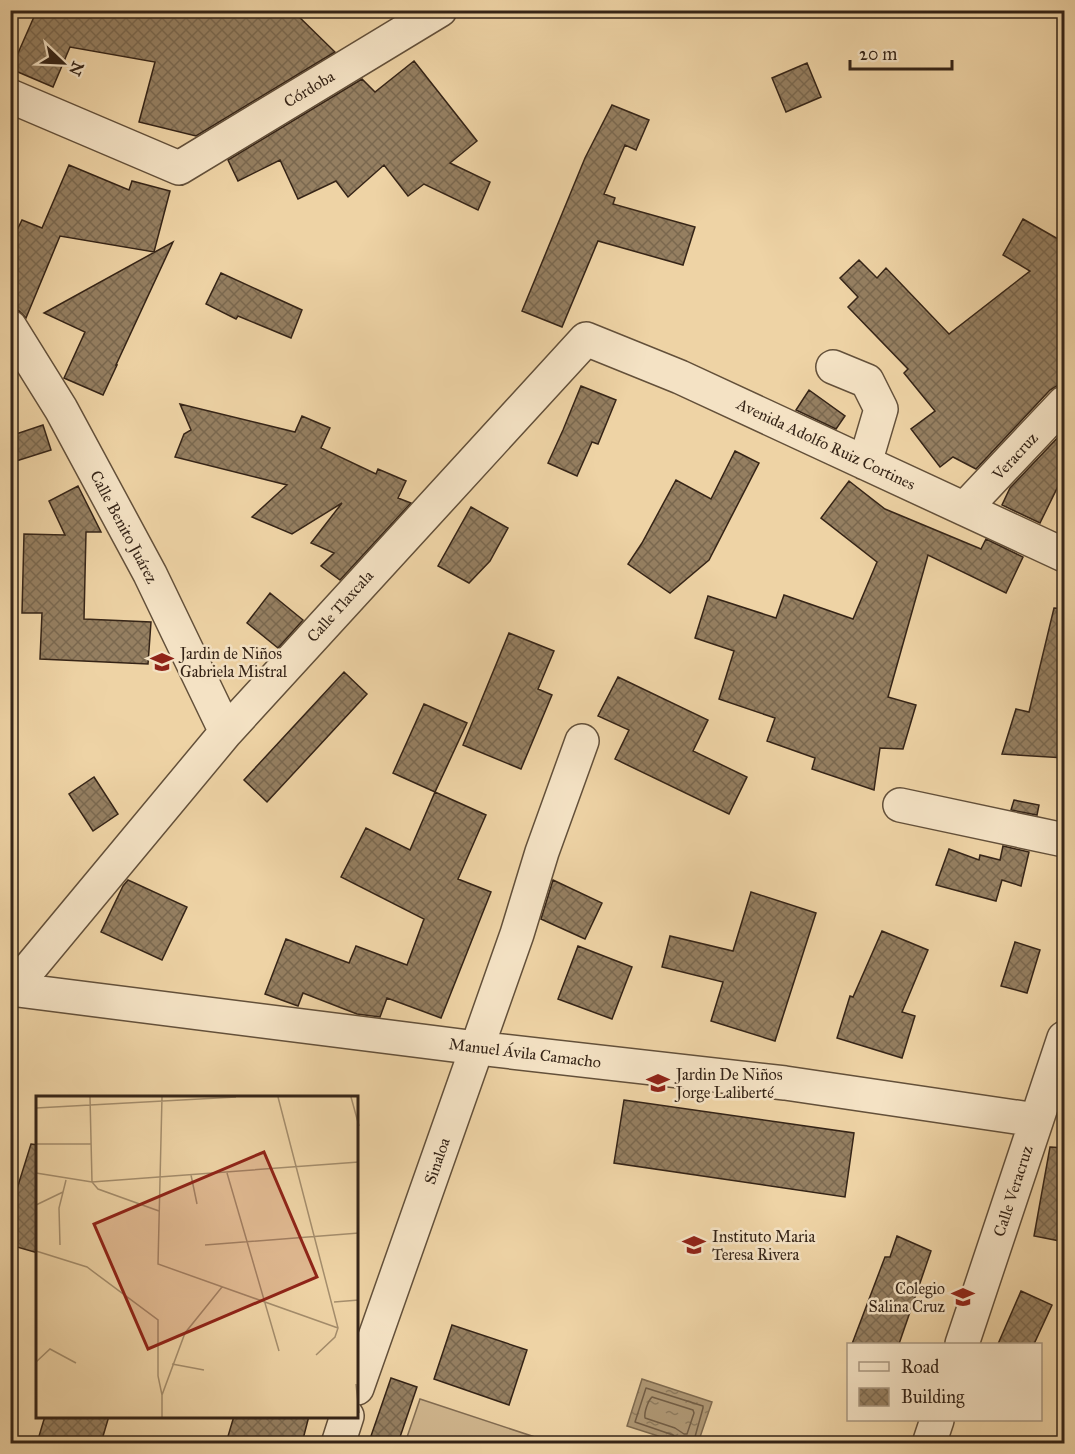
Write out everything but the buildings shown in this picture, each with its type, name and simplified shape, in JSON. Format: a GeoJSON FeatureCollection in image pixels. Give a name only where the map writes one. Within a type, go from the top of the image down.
{"type":"FeatureCollection","features":[{"type":"Feature","properties":{"kind":"street","name":"Córdoba"},"geometry":{"type":"LineString","coordinates":[[10,96],[179,168],[440,10]]}},
{"type":"Feature","properties":{"kind":"street","name":"Calle Benito Juárez"},"geometry":{"type":"LineString","coordinates":[[10,327],[61,409],[150,574],[225,732]]}},
{"type":"Feature","properties":{"kind":"street","name":"Calle Tlaxcala"},"geometry":{"type":"LineString","coordinates":[[11,990],[225,732],[586,339]]}},
{"type":"Feature","properties":{"kind":"street","name":"Avenida Adolfo Ruiz Cortines"},"geometry":{"type":"LineString","coordinates":[[586,339],[680,377],[1065,555]]}},
{"type":"Feature","properties":{"kind":"street"},"geometry":{"type":"LineString","coordinates":[[833,367],[867,381],[882,409],[865,463]]}},
{"type":"Feature","properties":{"kind":"street","name":"Veracruz"},"geometry":{"type":"LineString","coordinates":[[965,508],[1065,403]]}},
{"type":"Feature","properties":{"kind":"street","name":"Sinaloa"},"geometry":{"type":"LineString","coordinates":[[358,1385],[517,934],[542,852],[582,741]]}},
{"type":"Feature","properties":{"kind":"street"},"geometry":{"type":"LineString","coordinates":[[900,805],[1065,840]]}},
{"type":"Feature","properties":{"kind":"street","name":"Manuel Ávila Camacho"},"geometry":{"type":"LineString","coordinates":[[11,990],[477,1048],[785,1083],[1036,1120]]}},
{"type":"Feature","properties":{"kind":"street","name":"Calle Veracruz"},"geometry":{"type":"LineString","coordinates":[[962,1343],[1065,1038]]}},
{"type":"Feature","properties":{"kind":"street"},"geometry":{"type":"LineString","coordinates":[[338,1443],[346,1418]]}},
{"type":"Feature","properties":{"kind":"street"},"geometry":{"type":"LineString","coordinates":[[929,1443],[936,1421]]}},
{"type":"Feature","properties":{"kind":"shaded area"},"geometry":{"type":"Polygon","coordinates":[[[420,1399],[547,1441],[546,1443],[405,1443],[420,1399]]]}},
{"type":"Feature","properties":{"kind":"water"},"geometry":{"type":"Polygon","coordinates":[[[642,1379],[712,1402],[698,1443],[680,1443],[627,1426],[642,1379]]]}},
{"type":"Feature","properties":{"kind":"place","name":"Jardin de Niños Gabriela Mistral"},"geometry":{"type":"Point","coordinates":[162,662]}},
{"type":"Feature","properties":{"kind":"place","name":"Jardin De Niños Jorge Laliberté"},"geometry":{"type":"Point","coordinates":[658,1083]}},
{"type":"Feature","properties":{"kind":"place","name":"Instituto Maria Teresa Rivera"},"geometry":{"type":"Point","coordinates":[694,1245]}},
{"type":"Feature","properties":{"kind":"place","name":"Colegio Salina Cruz"},"geometry":{"type":"Point","coordinates":[963,1297]}}]}
